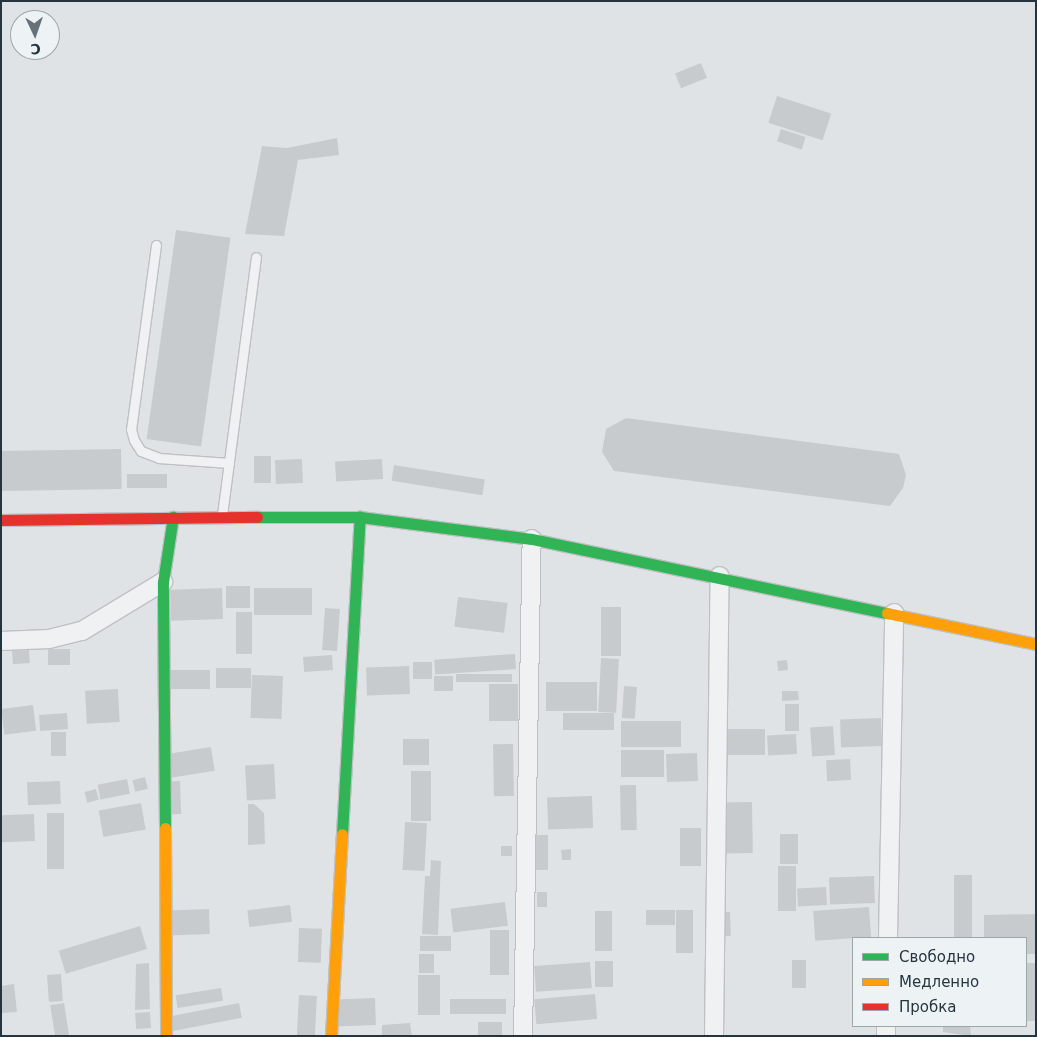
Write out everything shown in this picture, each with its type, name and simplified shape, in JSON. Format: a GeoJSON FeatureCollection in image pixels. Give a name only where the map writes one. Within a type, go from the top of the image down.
{"type":"FeatureCollection","features":[{"type":"Feature","properties":{"kind":"main road"},"geometry":{"type":"LineString","coordinates":[[166,1036],[164,582],[173,517]]}},
{"type":"Feature","properties":{"kind":"main road"},"geometry":{"type":"LineString","coordinates":[[1,520],[173,517],[360,518],[532,538],[720,576],[1036,644]]}},
{"type":"Feature","properties":{"kind":"main road"},"geometry":{"type":"LineString","coordinates":[[331,1036],[360,518]]}},
{"type":"Feature","properties":{"kind":"street"},"geometry":{"type":"LineString","coordinates":[[523,1036],[532,538]]}},
{"type":"Feature","properties":{"kind":"street"},"geometry":{"type":"LineString","coordinates":[[714,1036],[720,576]]}},
{"type":"Feature","properties":{"kind":"street"},"geometry":{"type":"LineString","coordinates":[[1,641],[49,639],[82,631],[164,582]]}},
{"type":"Feature","properties":{"kind":"street"},"geometry":{"type":"LineString","coordinates":[[888,937],[894,613]]}},
{"type":"Feature","properties":{"kind":"lane"},"geometry":{"type":"LineString","coordinates":[[156,245],[131,429],[134,440],[141,451],[160,458],[229,463]]}},
{"type":"Feature","properties":{"kind":"lane"},"geometry":{"type":"LineString","coordinates":[[222,517],[256,257]]}},
{"type":"Feature","properties":{"kind":"building"},"geometry":{"type":"Polygon","coordinates":[[[701,63],[707,78],[681,88],[675,73],[701,63]]]}},
{"type":"Feature","properties":{"kind":"building"},"geometry":{"type":"Polygon","coordinates":[[[777,96],[831,114],[823,140],[768,123],[777,96]]]}},
{"type":"Feature","properties":{"kind":"building"},"geometry":{"type":"Polygon","coordinates":[[[781,129],[806,137],[802,149],[777,141],[781,129]]]}},
{"type":"Feature","properties":{"kind":"building"},"geometry":{"type":"Polygon","coordinates":[[[337,138],[339,155],[298,160],[284,236],[245,234],[262,146],[287,148],[337,138]]]}},
{"type":"Feature","properties":{"kind":"building"},"geometry":{"type":"Polygon","coordinates":[[[176,230],[230,238],[201,447],[147,439],[176,230]]]}},
{"type":"Feature","properties":{"kind":"building"},"geometry":{"type":"Polygon","coordinates":[[[626,418],[899,454],[906,475],[903,488],[890,506],[614,471],[602,452],[606,429],[626,418]]]}},
{"type":"Feature","properties":{"kind":"building"},"geometry":{"type":"Polygon","coordinates":[[[121,449],[122,489],[2,491],[1,451],[121,449]]]}},
{"type":"Feature","properties":{"kind":"building"},"geometry":{"type":"Polygon","coordinates":[[[254,456],[271,456],[271,483],[254,483],[254,456]]]}},
{"type":"Feature","properties":{"kind":"building"},"geometry":{"type":"Polygon","coordinates":[[[302,459],[303,483],[276,484],[275,460],[302,459]]]}},
{"type":"Feature","properties":{"kind":"building"},"geometry":{"type":"Polygon","coordinates":[[[382,459],[383,479],[336,481],[335,461],[382,459]]]}},
{"type":"Feature","properties":{"kind":"building"},"geometry":{"type":"Polygon","coordinates":[[[394,465],[485,479],[482,495],[391,481],[394,465]]]}},
{"type":"Feature","properties":{"kind":"building"},"geometry":{"type":"Polygon","coordinates":[[[127,474],[167,474],[167,488],[127,488],[127,474]]]}},
{"type":"Feature","properties":{"kind":"building"},"geometry":{"type":"Polygon","coordinates":[[[226,586],[250,586],[250,608],[226,608],[226,586]]]}},
{"type":"Feature","properties":{"kind":"building"},"geometry":{"type":"Polygon","coordinates":[[[222,588],[223,619],[171,621],[170,590],[222,588]]]}},
{"type":"Feature","properties":{"kind":"building"},"geometry":{"type":"Polygon","coordinates":[[[254,588],[312,588],[312,615],[254,615],[254,588]]]}},
{"type":"Feature","properties":{"kind":"building"},"geometry":{"type":"Polygon","coordinates":[[[458,597],[508,603],[504,633],[454,627],[458,597]]]}},
{"type":"Feature","properties":{"kind":"building"},"geometry":{"type":"Polygon","coordinates":[[[601,607],[621,607],[621,656],[601,656],[601,607]]]}},
{"type":"Feature","properties":{"kind":"building"},"geometry":{"type":"Polygon","coordinates":[[[325,608],[340,609],[337,651],[322,650],[325,608]]]}},
{"type":"Feature","properties":{"kind":"building"},"geometry":{"type":"Polygon","coordinates":[[[236,612],[252,612],[252,654],[236,654],[236,612]]]}},
{"type":"Feature","properties":{"kind":"building"},"geometry":{"type":"Polygon","coordinates":[[[48,649],[70,649],[70,665],[48,665],[48,649]]]}},
{"type":"Feature","properties":{"kind":"building"},"geometry":{"type":"Polygon","coordinates":[[[29,650],[30,663],[13,664],[12,651],[29,650]]]}},
{"type":"Feature","properties":{"kind":"building"},"geometry":{"type":"Polygon","coordinates":[[[515,654],[516,669],[435,675],[434,660],[515,654]]]}},
{"type":"Feature","properties":{"kind":"building"},"geometry":{"type":"Polygon","coordinates":[[[332,655],[333,670],[304,672],[303,657],[332,655]]]}},
{"type":"Feature","properties":{"kind":"building"},"geometry":{"type":"Polygon","coordinates":[[[601,658],[619,659],[616,713],[598,712],[601,658]]]}},
{"type":"Feature","properties":{"kind":"building"},"geometry":{"type":"Polygon","coordinates":[[[787,660],[788,670],[778,671],[777,661],[787,660]]]}},
{"type":"Feature","properties":{"kind":"building"},"geometry":{"type":"Polygon","coordinates":[[[413,662],[432,662],[432,679],[413,679],[413,662]]]}},
{"type":"Feature","properties":{"kind":"building"},"geometry":{"type":"Polygon","coordinates":[[[409,666],[410,694],[367,695],[366,668],[409,666]]]}},
{"type":"Feature","properties":{"kind":"building"},"geometry":{"type":"Polygon","coordinates":[[[216,668],[251,668],[251,688],[216,688],[216,668]]]}},
{"type":"Feature","properties":{"kind":"building"},"geometry":{"type":"Polygon","coordinates":[[[168,670],[210,670],[210,689],[168,689],[168,670]]]}},
{"type":"Feature","properties":{"kind":"building"},"geometry":{"type":"Polygon","coordinates":[[[456,674],[512,674],[512,682],[456,682],[456,674]]]}},
{"type":"Feature","properties":{"kind":"building"},"geometry":{"type":"Polygon","coordinates":[[[252,675],[283,676],[281,719],[250,718],[252,675]]]}},
{"type":"Feature","properties":{"kind":"building"},"geometry":{"type":"Polygon","coordinates":[[[434,676],[453,676],[453,691],[434,691],[434,676]]]}},
{"type":"Feature","properties":{"kind":"building"},"geometry":{"type":"Polygon","coordinates":[[[546,682],[597,682],[597,711],[546,711],[546,682]]]}},
{"type":"Feature","properties":{"kind":"building"},"geometry":{"type":"Polygon","coordinates":[[[489,684],[518,684],[518,721],[489,721],[489,684]]]}},
{"type":"Feature","properties":{"kind":"building"},"geometry":{"type":"Polygon","coordinates":[[[624,686],[637,687],[635,719],[622,718],[624,686]]]}},
{"type":"Feature","properties":{"kind":"building"},"geometry":{"type":"Polygon","coordinates":[[[118,689],[120,722],[87,724],[85,691],[118,689]]]}},
{"type":"Feature","properties":{"kind":"building"},"geometry":{"type":"Polygon","coordinates":[[[782,691],[798,691],[799,700],[782,701],[782,691]]]}},
{"type":"Feature","properties":{"kind":"building"},"geometry":{"type":"Polygon","coordinates":[[[785,704],[799,704],[799,731],[785,731],[785,704]]]}},
{"type":"Feature","properties":{"kind":"building"},"geometry":{"type":"Polygon","coordinates":[[[33,705],[36,731],[4,735],[1,709],[33,705]]]}},
{"type":"Feature","properties":{"kind":"building"},"geometry":{"type":"Polygon","coordinates":[[[67,713],[68,729],[40,731],[39,715],[67,713]]]}},
{"type":"Feature","properties":{"kind":"building"},"geometry":{"type":"Polygon","coordinates":[[[563,713],[614,713],[614,730],[563,730],[563,713]]]}},
{"type":"Feature","properties":{"kind":"building"},"geometry":{"type":"Polygon","coordinates":[[[881,718],[882,746],[841,747],[840,719],[881,718]]]}},
{"type":"Feature","properties":{"kind":"building"},"geometry":{"type":"Polygon","coordinates":[[[621,721],[681,721],[681,747],[621,747],[621,721]]]}},
{"type":"Feature","properties":{"kind":"building"},"geometry":{"type":"Polygon","coordinates":[[[833,726],[835,755],[812,757],[810,728],[833,726]]]}},
{"type":"Feature","properties":{"kind":"building"},"geometry":{"type":"Polygon","coordinates":[[[722,729],[765,729],[765,755],[722,755],[722,729]]]}},
{"type":"Feature","properties":{"kind":"building"},"geometry":{"type":"Polygon","coordinates":[[[51,732],[66,732],[66,756],[51,756],[51,732]]]}},
{"type":"Feature","properties":{"kind":"building"},"geometry":{"type":"Polygon","coordinates":[[[796,734],[797,754],[768,755],[767,736],[796,734]]]}},
{"type":"Feature","properties":{"kind":"building"},"geometry":{"type":"Polygon","coordinates":[[[403,739],[429,739],[429,765],[403,765],[403,739]]]}},
{"type":"Feature","properties":{"kind":"building"},"geometry":{"type":"Polygon","coordinates":[[[493,744],[513,744],[514,796],[494,796],[493,744]]]}},
{"type":"Feature","properties":{"kind":"building"},"geometry":{"type":"Polygon","coordinates":[[[211,747],[215,771],[169,778],[166,754],[211,747]]]}},
{"type":"Feature","properties":{"kind":"building"},"geometry":{"type":"Polygon","coordinates":[[[621,750],[664,750],[664,777],[621,777],[621,750]]]}},
{"type":"Feature","properties":{"kind":"building"},"geometry":{"type":"Polygon","coordinates":[[[697,753],[698,781],[667,782],[666,754],[697,753]]]}},
{"type":"Feature","properties":{"kind":"building"},"geometry":{"type":"Polygon","coordinates":[[[850,759],[851,780],[827,781],[826,760],[850,759]]]}},
{"type":"Feature","properties":{"kind":"building"},"geometry":{"type":"Polygon","coordinates":[[[274,764],[276,799],[247,800],[245,766],[274,764]]]}},
{"type":"Feature","properties":{"kind":"building"},"geometry":{"type":"Polygon","coordinates":[[[411,771],[431,771],[431,821],[411,821],[411,771]]]}},
{"type":"Feature","properties":{"kind":"building"},"geometry":{"type":"Polygon","coordinates":[[[145,777],[148,789],[135,792],[132,780],[145,777]]]}},
{"type":"Feature","properties":{"kind":"building"},"geometry":{"type":"Polygon","coordinates":[[[127,779],[130,794],[100,799],[98,785],[127,779]]]}},
{"type":"Feature","properties":{"kind":"building"},"geometry":{"type":"Polygon","coordinates":[[[60,781],[61,804],[28,805],[27,782],[60,781]]]}},
{"type":"Feature","properties":{"kind":"building"},"geometry":{"type":"Polygon","coordinates":[[[167,781],[180,781],[181,814],[168,814],[167,781]]]}},
{"type":"Feature","properties":{"kind":"building"},"geometry":{"type":"Polygon","coordinates":[[[620,785],[636,785],[637,830],[621,830],[620,785]]]}},
{"type":"Feature","properties":{"kind":"building"},"geometry":{"type":"Polygon","coordinates":[[[96,789],[99,800],[87,803],[84,792],[96,789]]]}},
{"type":"Feature","properties":{"kind":"building"},"geometry":{"type":"Polygon","coordinates":[[[592,796],[593,828],[548,830],[547,798],[592,796]]]}},
{"type":"Feature","properties":{"kind":"building"},"geometry":{"type":"Polygon","coordinates":[[[752,802],[753,853],[719,854],[718,803],[752,802]]]}},
{"type":"Feature","properties":{"kind":"building"},"geometry":{"type":"Polygon","coordinates":[[[141,803],[146,830],[103,837],[99,810],[141,803]]]}},
{"type":"Feature","properties":{"kind":"building"},"geometry":{"type":"Polygon","coordinates":[[[248,804],[254,804],[264,813],[265,844],[248,845],[248,804]]]}},
{"type":"Feature","properties":{"kind":"building"},"geometry":{"type":"Polygon","coordinates":[[[47,813],[64,813],[64,869],[47,869],[47,813]]]}},
{"type":"Feature","properties":{"kind":"building"},"geometry":{"type":"Polygon","coordinates":[[[34,814],[35,841],[2,842],[1,815],[34,814]]]}},
{"type":"Feature","properties":{"kind":"building"},"geometry":{"type":"Polygon","coordinates":[[[405,822],[427,823],[424,871],[402,870],[405,822]]]}},
{"type":"Feature","properties":{"kind":"building"},"geometry":{"type":"Polygon","coordinates":[[[680,828],[701,828],[701,866],[680,866],[680,828]]]}},
{"type":"Feature","properties":{"kind":"building"},"geometry":{"type":"Polygon","coordinates":[[[780,834],[798,834],[798,864],[780,864],[780,834]]]}},
{"type":"Feature","properties":{"kind":"building"},"geometry":{"type":"Polygon","coordinates":[[[530,835],[548,835],[548,870],[530,870],[530,835]]]}},
{"type":"Feature","properties":{"kind":"building"},"geometry":{"type":"Polygon","coordinates":[[[501,846],[512,846],[512,856],[501,856],[501,846]]]}},
{"type":"Feature","properties":{"kind":"building"},"geometry":{"type":"Polygon","coordinates":[[[571,849],[571,860],[562,860],[561,850],[571,849]]]}},
{"type":"Feature","properties":{"kind":"building"},"geometry":{"type":"Polygon","coordinates":[[[431,860],[441,861],[438,935],[422,934],[425,876],[430,876],[431,860]]]}},
{"type":"Feature","properties":{"kind":"building"},"geometry":{"type":"Polygon","coordinates":[[[778,866],[796,866],[796,911],[778,911],[778,866]]]}},
{"type":"Feature","properties":{"kind":"building"},"geometry":{"type":"Polygon","coordinates":[[[954,875],[972,875],[972,937],[954,937],[954,875]]]}},
{"type":"Feature","properties":{"kind":"building"},"geometry":{"type":"Polygon","coordinates":[[[874,876],[875,903],[830,905],[829,878],[874,876]]]}},
{"type":"Feature","properties":{"kind":"building"},"geometry":{"type":"Polygon","coordinates":[[[826,887],[827,905],[798,906],[797,889],[826,887]]]}},
{"type":"Feature","properties":{"kind":"building"},"geometry":{"type":"Polygon","coordinates":[[[537,892],[547,892],[547,907],[537,907],[537,892]]]}},
{"type":"Feature","properties":{"kind":"building"},"geometry":{"type":"Polygon","coordinates":[[[505,902],[508,926],[453,933],[450,909],[505,902]]]}},
{"type":"Feature","properties":{"kind":"building"},"geometry":{"type":"Polygon","coordinates":[[[290,905],[292,922],[249,927],[247,910],[290,905]]]}},
{"type":"Feature","properties":{"kind":"building"},"geometry":{"type":"Polygon","coordinates":[[[869,907],[871,937],[815,941],[813,911],[869,907]]]}},
{"type":"Feature","properties":{"kind":"building"},"geometry":{"type":"Polygon","coordinates":[[[209,909],[210,934],[169,935],[168,910],[209,909]]]}},
{"type":"Feature","properties":{"kind":"building"},"geometry":{"type":"Polygon","coordinates":[[[646,910],[675,910],[675,925],[646,925],[646,910]]]}},
{"type":"Feature","properties":{"kind":"building"},"geometry":{"type":"Polygon","coordinates":[[[676,910],[693,910],[693,953],[676,953],[676,910]]]}},
{"type":"Feature","properties":{"kind":"building"},"geometry":{"type":"Polygon","coordinates":[[[595,911],[612,911],[612,951],[595,951],[595,911]]]}},
{"type":"Feature","properties":{"kind":"building"},"geometry":{"type":"Polygon","coordinates":[[[716,912],[730,912],[731,936],[717,936],[716,912]]]}},
{"type":"Feature","properties":{"kind":"building"},"geometry":{"type":"Polygon","coordinates":[[[1036,914],[1036,954],[1027,954],[1027,937],[984,937],[984,915],[1036,914]]]}},
{"type":"Feature","properties":{"kind":"building"},"geometry":{"type":"Polygon","coordinates":[[[140,926],[147,949],[66,974],[59,951],[140,926]]]}},
{"type":"Feature","properties":{"kind":"building"},"geometry":{"type":"Polygon","coordinates":[[[299,928],[322,929],[321,963],[298,962],[299,928]]]}},
{"type":"Feature","properties":{"kind":"building"},"geometry":{"type":"Polygon","coordinates":[[[490,930],[509,930],[509,975],[490,975],[490,930]]]}},
{"type":"Feature","properties":{"kind":"building"},"geometry":{"type":"Polygon","coordinates":[[[420,936],[451,936],[451,951],[420,951],[420,936]]]}},
{"type":"Feature","properties":{"kind":"building"},"geometry":{"type":"Polygon","coordinates":[[[419,954],[434,954],[434,973],[419,973],[419,954]]]}},
{"type":"Feature","properties":{"kind":"building"},"geometry":{"type":"Polygon","coordinates":[[[792,960],[806,960],[806,988],[792,988],[792,960]]]}},
{"type":"Feature","properties":{"kind":"building"},"geometry":{"type":"Polygon","coordinates":[[[595,961],[613,961],[613,987],[595,987],[595,961]]]}},
{"type":"Feature","properties":{"kind":"building"},"geometry":{"type":"Polygon","coordinates":[[[590,962],[592,988],[536,992],[534,966],[590,962]]]}},
{"type":"Feature","properties":{"kind":"building"},"geometry":{"type":"Polygon","coordinates":[[[149,963],[150,1009],[135,1010],[136,964],[149,963]]]}},
{"type":"Feature","properties":{"kind":"building"},"geometry":{"type":"Polygon","coordinates":[[[1027,963],[1036,963],[1036,1021],[1027,1021],[1027,963]]]}},
{"type":"Feature","properties":{"kind":"building"},"geometry":{"type":"Polygon","coordinates":[[[61,974],[63,1001],[49,1002],[47,975],[61,974]]]}},
{"type":"Feature","properties":{"kind":"building"},"geometry":{"type":"Polygon","coordinates":[[[418,975],[440,975],[440,1015],[418,1015],[418,975]]]}},
{"type":"Feature","properties":{"kind":"building"},"geometry":{"type":"Polygon","coordinates":[[[14,984],[17,1012],[1,1013],[1,986],[14,984]]]}},
{"type":"Feature","properties":{"kind":"building"},"geometry":{"type":"Polygon","coordinates":[[[221,988],[223,1001],[178,1008],[176,995],[221,988]]]}},
{"type":"Feature","properties":{"kind":"building"},"geometry":{"type":"Polygon","coordinates":[[[595,994],[597,1019],[536,1024],[534,999],[595,994]]]}},
{"type":"Feature","properties":{"kind":"building"},"geometry":{"type":"Polygon","coordinates":[[[299,995],[317,996],[315,1036],[297,1035],[299,995]]]}},
{"type":"Feature","properties":{"kind":"building"},"geometry":{"type":"Polygon","coordinates":[[[375,998],[376,1025],[336,1026],[335,999],[375,998]]]}},
{"type":"Feature","properties":{"kind":"building"},"geometry":{"type":"Polygon","coordinates":[[[450,999],[506,999],[506,1014],[450,1014],[450,999]]]}},
{"type":"Feature","properties":{"kind":"building"},"geometry":{"type":"Polygon","coordinates":[[[64,1003],[69,1036],[55,1036],[50,1005],[64,1003]]]}},
{"type":"Feature","properties":{"kind":"building"},"geometry":{"type":"Polygon","coordinates":[[[239,1003],[242,1018],[169,1032],[166,1017],[239,1003]]]}},
{"type":"Feature","properties":{"kind":"building"},"geometry":{"type":"Polygon","coordinates":[[[150,1012],[151,1028],[136,1029],[135,1013],[150,1012]]]}},
{"type":"Feature","properties":{"kind":"building"},"geometry":{"type":"Polygon","coordinates":[[[478,1022],[502,1022],[502,1036],[478,1036],[478,1022]]]}},
{"type":"Feature","properties":{"kind":"building"},"geometry":{"type":"Polygon","coordinates":[[[410,1023],[412,1036],[382,1036],[382,1025],[410,1023]]]}},
{"type":"Feature","properties":{"kind":"building"},"geometry":{"type":"Polygon","coordinates":[[[943,1027],[970,1027],[971,1036],[943,1032],[943,1027]]]}},
{"type":"Feature","properties":{"kind":"traffic: fast"},"geometry":{"type":"LineString","coordinates":[[165,828],[163,582],[173,517]]}},
{"type":"Feature","properties":{"kind":"traffic: fast"},"geometry":{"type":"LineString","coordinates":[[257,517],[360,517],[532,539],[887,613]]}},
{"type":"Feature","properties":{"kind":"traffic: fast"},"geometry":{"type":"LineString","coordinates":[[342,834],[360,517]]}},
{"type":"Feature","properties":{"kind":"traffic: slow"},"geometry":{"type":"LineString","coordinates":[[887,613],[1036,644]]}},
{"type":"Feature","properties":{"kind":"traffic: slow"},"geometry":{"type":"LineString","coordinates":[[165,828],[166,1036]]}},
{"type":"Feature","properties":{"kind":"traffic: slow"},"geometry":{"type":"LineString","coordinates":[[331,1036],[342,834]]}},
{"type":"Feature","properties":{"kind":"traffic: jam"},"geometry":{"type":"LineString","coordinates":[[1,520],[257,517]]}}]}
